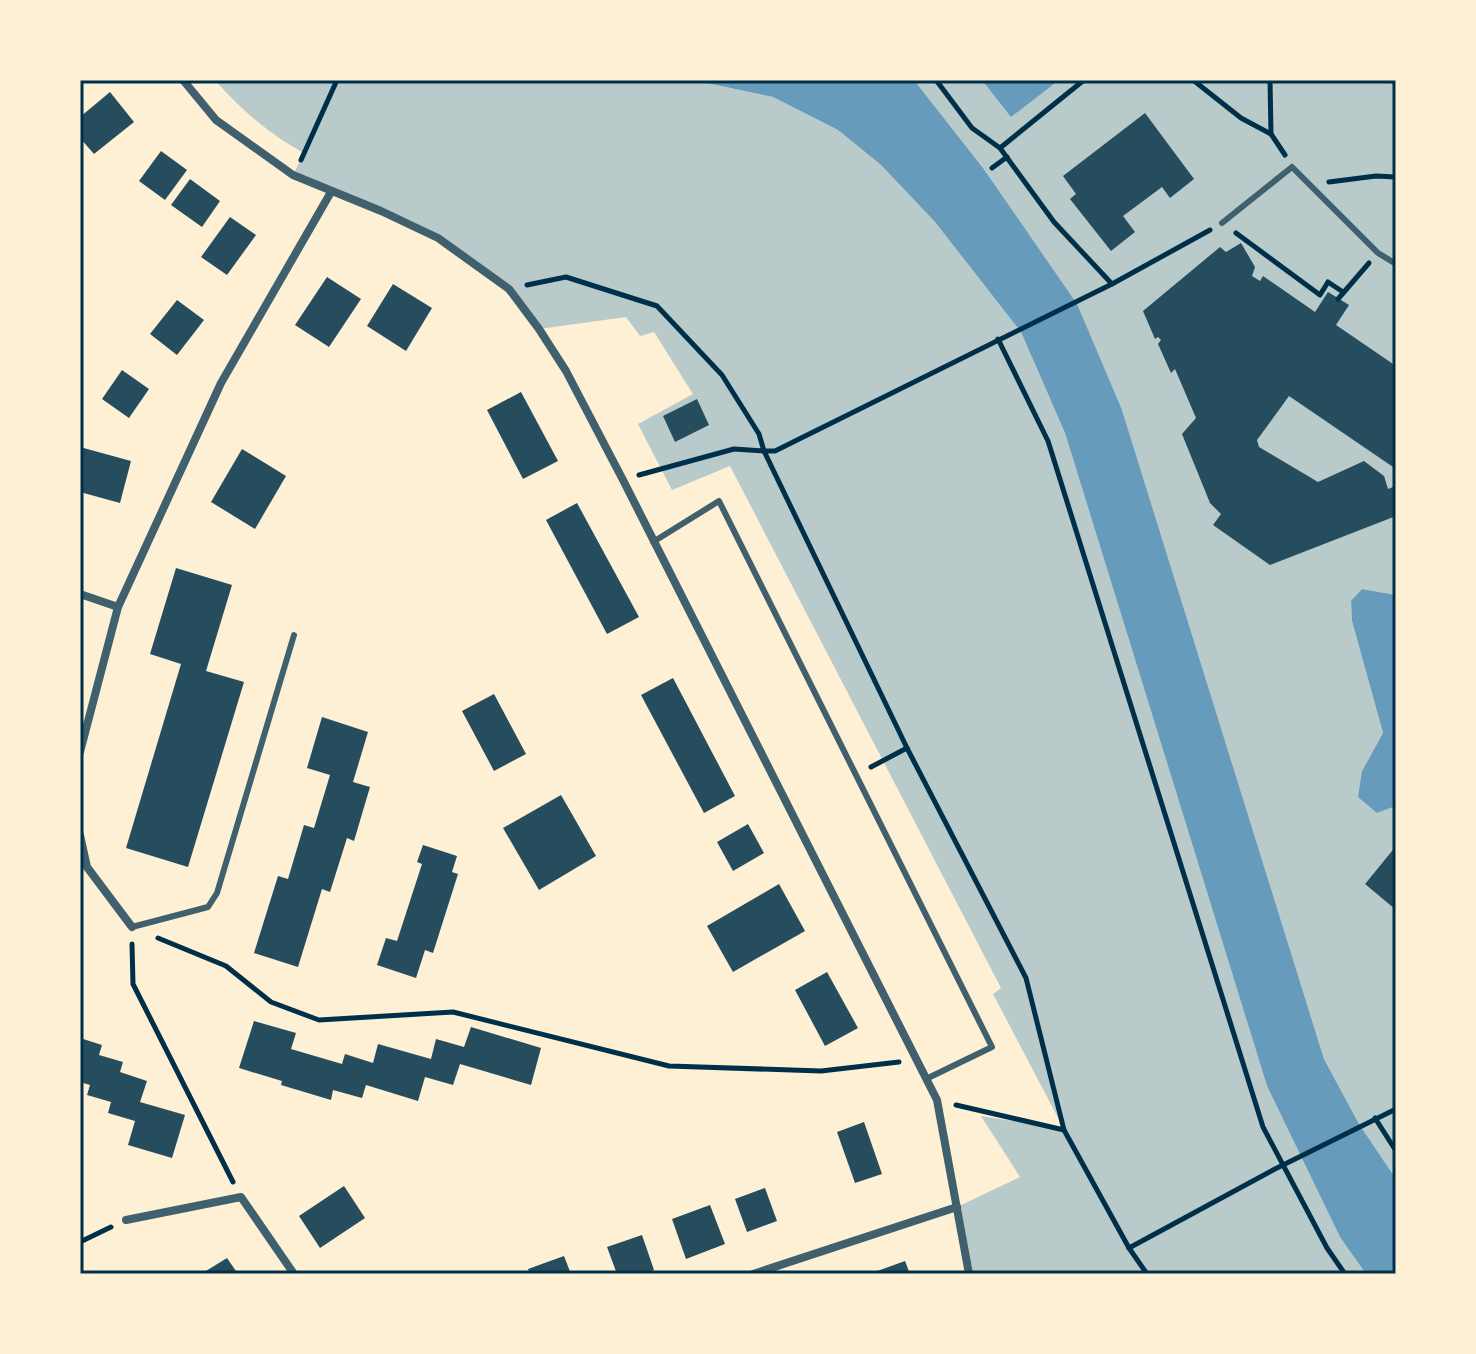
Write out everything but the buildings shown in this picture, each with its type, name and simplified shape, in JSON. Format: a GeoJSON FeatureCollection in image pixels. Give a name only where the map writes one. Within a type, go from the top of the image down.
{"type":"FeatureCollection","features":[{"type":"Feature","properties":{"kind":"street"},"geometry":{"type":"LineString","coordinates":[[183,80],[216,120],[293,175],[438,238],[509,289],[566,371],[937,1100],[969,1274]]}},
{"type":"Feature","properties":{"kind":"street"},"geometry":{"type":"LineString","coordinates":[[80,752],[118,607],[221,383],[331,192]]}},
{"type":"Feature","properties":{"kind":"street"},"geometry":{"type":"LineString","coordinates":[[80,594],[118,607]]}},
{"type":"Feature","properties":{"kind":"street"},"geometry":{"type":"LineString","coordinates":[[80,835],[87,867],[132,927]]}},
{"type":"Feature","properties":{"kind":"street"},"geometry":{"type":"LineString","coordinates":[[126,1220],[241,1197],[294,1274]]}},
{"type":"Feature","properties":{"kind":"street"},"geometry":{"type":"LineString","coordinates":[[753,1274],[957,1207]]}},
{"type":"Feature","properties":{"kind":"lane"},"geometry":{"type":"LineString","coordinates":[[1222,223],[1292,167],[1378,253],[1396,264]]}},
{"type":"Feature","properties":{"kind":"lane"},"geometry":{"type":"LineString","coordinates":[[653,542],[719,501],[992,1047],[926,1079]]}},
{"type":"Feature","properties":{"kind":"lane"},"geometry":{"type":"LineString","coordinates":[[132,927],[208,907],[217,893],[294,635]]}},
{"type":"Feature","properties":{"kind":"path"},"geometry":{"type":"LineString","coordinates":[[293,175],[337,80]]}},
{"type":"Feature","properties":{"kind":"path"},"geometry":{"type":"LineString","coordinates":[[936,80],[972,128],[1000,148],[1054,222],[1112,284]]}},
{"type":"Feature","properties":{"kind":"path"},"geometry":{"type":"LineString","coordinates":[[1000,148],[1084,80]]}},
{"type":"Feature","properties":{"kind":"path"},"geometry":{"type":"LineString","coordinates":[[1193,80],[1241,118],[1271,134],[1292,167]]}},
{"type":"Feature","properties":{"kind":"path"},"geometry":{"type":"LineString","coordinates":[[1270,80],[1271,134]]}},
{"type":"Feature","properties":{"kind":"path"},"geometry":{"type":"LineString","coordinates":[[992,168],[1007,157]]}},
{"type":"Feature","properties":{"kind":"path"},"geometry":{"type":"LineString","coordinates":[[1311,185],[1351,178],[1396,177]]}},
{"type":"Feature","properties":{"kind":"path"},"geometry":{"type":"LineString","coordinates":[[623,480],[734,449],[775,451],[1112,284],[1222,223],[1320,295],[1328,282],[1343,292]]}},
{"type":"Feature","properties":{"kind":"path"},"geometry":{"type":"LineString","coordinates":[[1338,299],[1378,253]]}},
{"type":"Feature","properties":{"kind":"path"},"geometry":{"type":"LineString","coordinates":[[509,289],[566,277],[657,306],[722,375],[759,434],[764,451],[907,748],[1026,978],[1064,1130],[1129,1248],[1147,1274]]}},
{"type":"Feature","properties":{"kind":"path"},"geometry":{"type":"LineString","coordinates":[[998,339],[1048,441],[1263,1127],[1327,1248],[1345,1274]]}},
{"type":"Feature","properties":{"kind":"path"},"geometry":{"type":"LineString","coordinates":[[856,775],[907,748]]}},
{"type":"Feature","properties":{"kind":"path"},"geometry":{"type":"LineString","coordinates":[[241,1197],[133,984],[132,927],[226,966],[271,1002],[319,1020],[453,1012],[669,1066],[821,1071],[916,1060]]}},
{"type":"Feature","properties":{"kind":"path"},"geometry":{"type":"LineString","coordinates":[[937,1100],[1064,1130]]}},
{"type":"Feature","properties":{"kind":"path"},"geometry":{"type":"LineString","coordinates":[[1129,1248],[1275,1169],[1396,1109]]}},
{"type":"Feature","properties":{"kind":"path"},"geometry":{"type":"LineString","coordinates":[[1375,1118],[1396,1151]]}},
{"type":"Feature","properties":{"kind":"path"},"geometry":{"type":"LineString","coordinates":[[80,1242],[126,1220]]}},
{"type":"Feature","properties":{"kind":"shaded area"},"geometry":{"type":"Polygon","coordinates":[[[215,80],[692,80],[773,97],[838,130],[881,165],[935,222],[1021,332],[1065,433],[1267,1086],[1340,1237],[1366,1274],[969,1274],[957,1207],[1020,1177],[981,1116],[1064,1129],[993,994],[1001,988],[730,466],[672,490],[638,424],[693,394],[654,332],[640,336],[626,317],[539,329],[509,289],[438,238],[293,175],[304,153],[256,121],[215,80]]]}},
{"type":"Feature","properties":{"kind":"shaded area"},"geometry":{"type":"Polygon","coordinates":[[[914,80],[1396,80],[1396,595],[1362,589],[1351,602],[1352,621],[1383,733],[1362,771],[1377,813],[1396,806],[1396,846],[1365,884],[1396,910],[1396,1179],[1359,1124],[1324,1059],[1122,410],[983,168],[914,80]]]}},
{"type":"Feature","properties":{"kind":"water"},"geometry":{"type":"Polygon","coordinates":[[[692,80],[914,80],[983,168],[1077,304],[1122,410],[1324,1059],[1359,1124],[1396,1179],[1396,1274],[1366,1274],[1340,1237],[1267,1086],[1065,433],[1021,332],[935,222],[881,165],[838,130],[773,97],[692,80]]]}},
{"type":"Feature","properties":{"kind":"water"},"geometry":{"type":"Polygon","coordinates":[[[982,80],[1059,80],[1011,117],[982,80]]]}},
{"type":"Feature","properties":{"kind":"water"},"geometry":{"type":"Polygon","coordinates":[[[1362,589],[1396,595],[1396,806],[1377,813],[1358,797],[1362,771],[1383,733],[1352,621],[1351,601],[1362,589]]]}}]}
